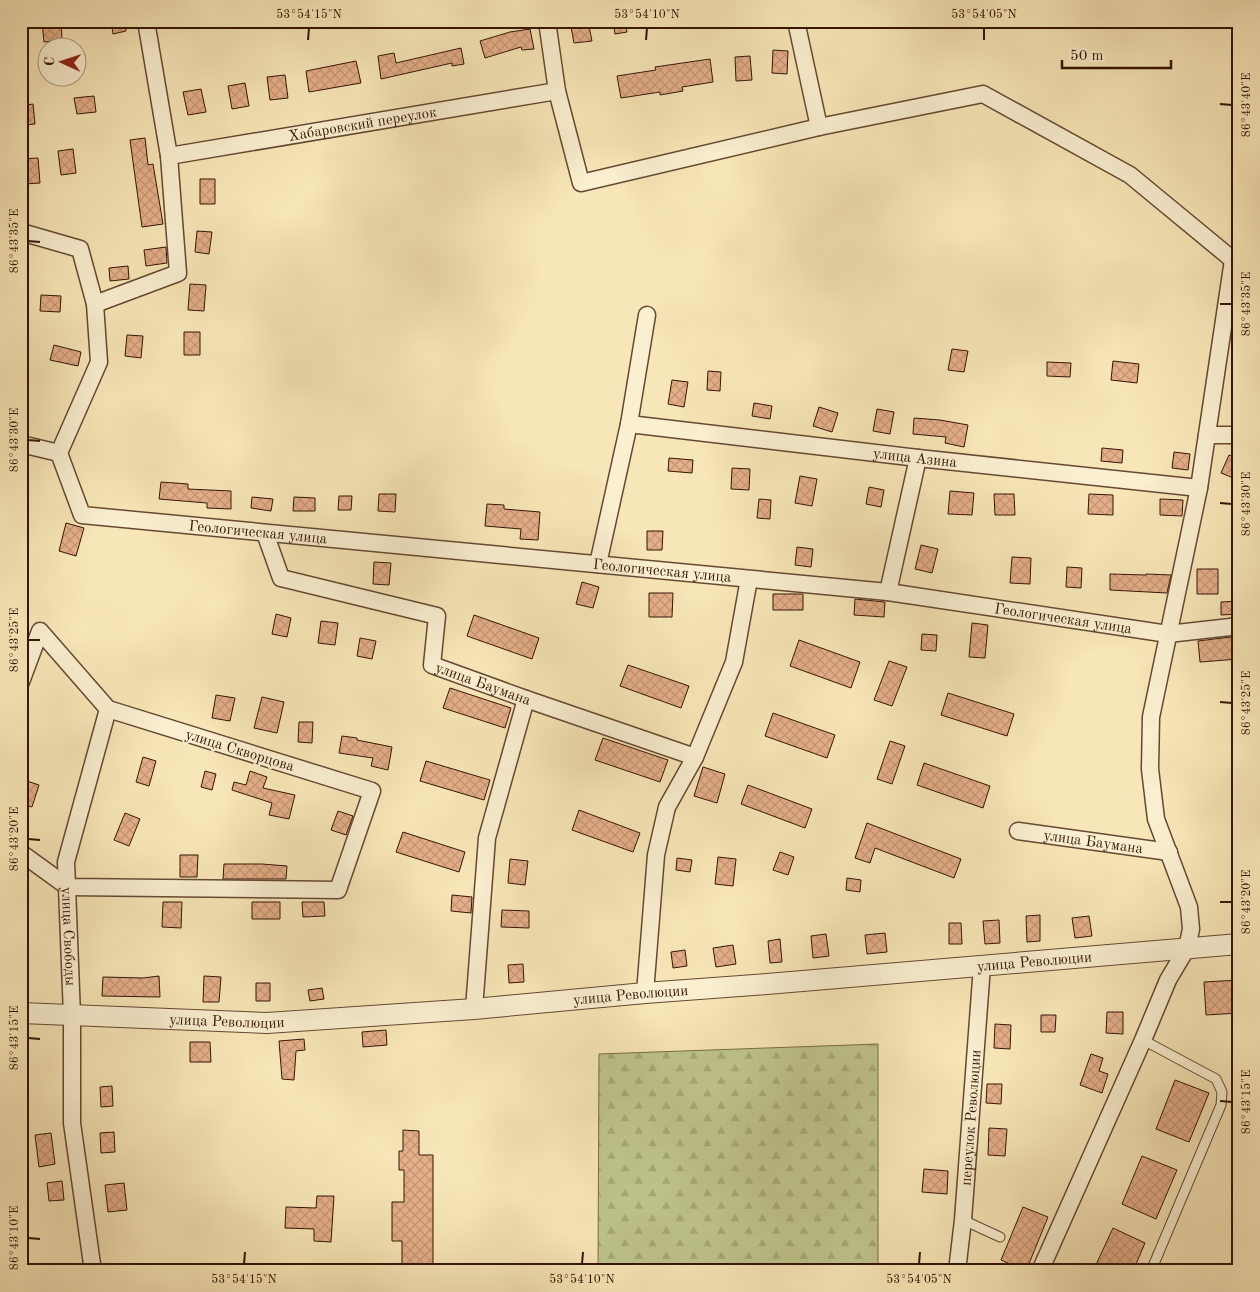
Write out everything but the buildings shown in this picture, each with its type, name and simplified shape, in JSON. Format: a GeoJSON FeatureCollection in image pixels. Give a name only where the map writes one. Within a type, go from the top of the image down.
{"type":"FeatureCollection","features":[{"type":"Feature","properties":{"kind":"street"},"geometry":{"type":"LineString","coordinates":[[95,304],[178,273],[169,156],[146,21]]}},
{"type":"Feature","properties":{"kind":"street"},"geometry":{"type":"LineString","coordinates":[[547,21],[556,92],[581,183],[819,127],[984,94],[1130,175],[1236,256],[1199,488],[1151,718],[1150,768],[1156,820],[1189,907],[1191,929],[1187,948],[1168,980],[1144,1040],[1044,1269]]}},
{"type":"Feature","properties":{"kind":"street"},"geometry":{"type":"LineString","coordinates":[[796,21],[819,127]]}},
{"type":"Feature","properties":{"kind":"street","name":"Хабаровский переулок"},"geometry":{"type":"LineString","coordinates":[[169,156],[556,92]]}},
{"type":"Feature","properties":{"kind":"street"},"geometry":{"type":"LineString","coordinates":[[21,232],[80,248],[95,304],[99,362],[59,453],[21,444]]}},
{"type":"Feature","properties":{"kind":"street"},"geometry":{"type":"LineString","coordinates":[[598,564],[629,424],[647,314]]}},
{"type":"Feature","properties":{"kind":"street","name":"улица Азина"},"geometry":{"type":"LineString","coordinates":[[629,424],[918,458],[1199,488]]}},
{"type":"Feature","properties":{"kind":"street"},"geometry":{"type":"LineString","coordinates":[[1207,435],[1239,436]]}},
{"type":"Feature","properties":{"kind":"street","name":"Геологическая улица"},"geometry":{"type":"LineString","coordinates":[[59,453],[82,515],[888,592],[1168,634],[1239,626]]}},
{"type":"Feature","properties":{"kind":"street"},"geometry":{"type":"LineString","coordinates":[[888,592],[918,458]]}},
{"type":"Feature","properties":{"kind":"street","name":"улица Баумана"},"geometry":{"type":"LineString","coordinates":[[265,532],[281,578],[437,616],[432,665],[526,700],[694,757]]}},
{"type":"Feature","properties":{"kind":"street"},"geometry":{"type":"LineString","coordinates":[[645,993],[656,855],[667,807],[694,757],[734,662],[749,578]]}},
{"type":"Feature","properties":{"kind":"street"},"geometry":{"type":"LineString","coordinates":[[21,682],[27,649],[40,631],[108,709]]}},
{"type":"Feature","properties":{"kind":"street"},"geometry":{"type":"LineString","coordinates":[[474,1009],[487,838],[526,700]]}},
{"type":"Feature","properties":{"kind":"street","name":"улица Скворцова"},"geometry":{"type":"LineString","coordinates":[[68,887],[338,890],[372,791],[108,709]]}},
{"type":"Feature","properties":{"kind":"street","name":"улица Свободы"},"geometry":{"type":"LineString","coordinates":[[93,1271],[72,1123],[72,1016],[66,862],[108,709]]}},
{"type":"Feature","properties":{"kind":"street","name":"улица Баумана"},"geometry":{"type":"LineString","coordinates":[[1018,831],[1169,852]]}},
{"type":"Feature","properties":{"kind":"street"},"geometry":{"type":"LineString","coordinates":[[21,853],[68,887]]}},
{"type":"Feature","properties":{"kind":"street","name":"улица Революции"},"geometry":{"type":"LineString","coordinates":[[21,1014],[267,1023],[474,1009],[1239,944]]}},
{"type":"Feature","properties":{"kind":"street","name":"переулок Революции"},"geometry":{"type":"LineString","coordinates":[[957,1271],[963,1220],[982,966]]}},
{"type":"Feature","properties":{"kind":"lane"},"geometry":{"type":"LineString","coordinates":[[1144,1040],[1216,1079],[1222,1092],[1221,1104],[1151,1271]]}},
{"type":"Feature","properties":{"kind":"lane"},"geometry":{"type":"LineString","coordinates":[[963,1220],[1000,1237]]}},
{"type":"Feature","properties":{"kind":"green space"},"geometry":{"type":"Polygon","coordinates":[[[878,1044],[878,1271],[598,1271],[599,1054],[878,1044]]]}}]}
